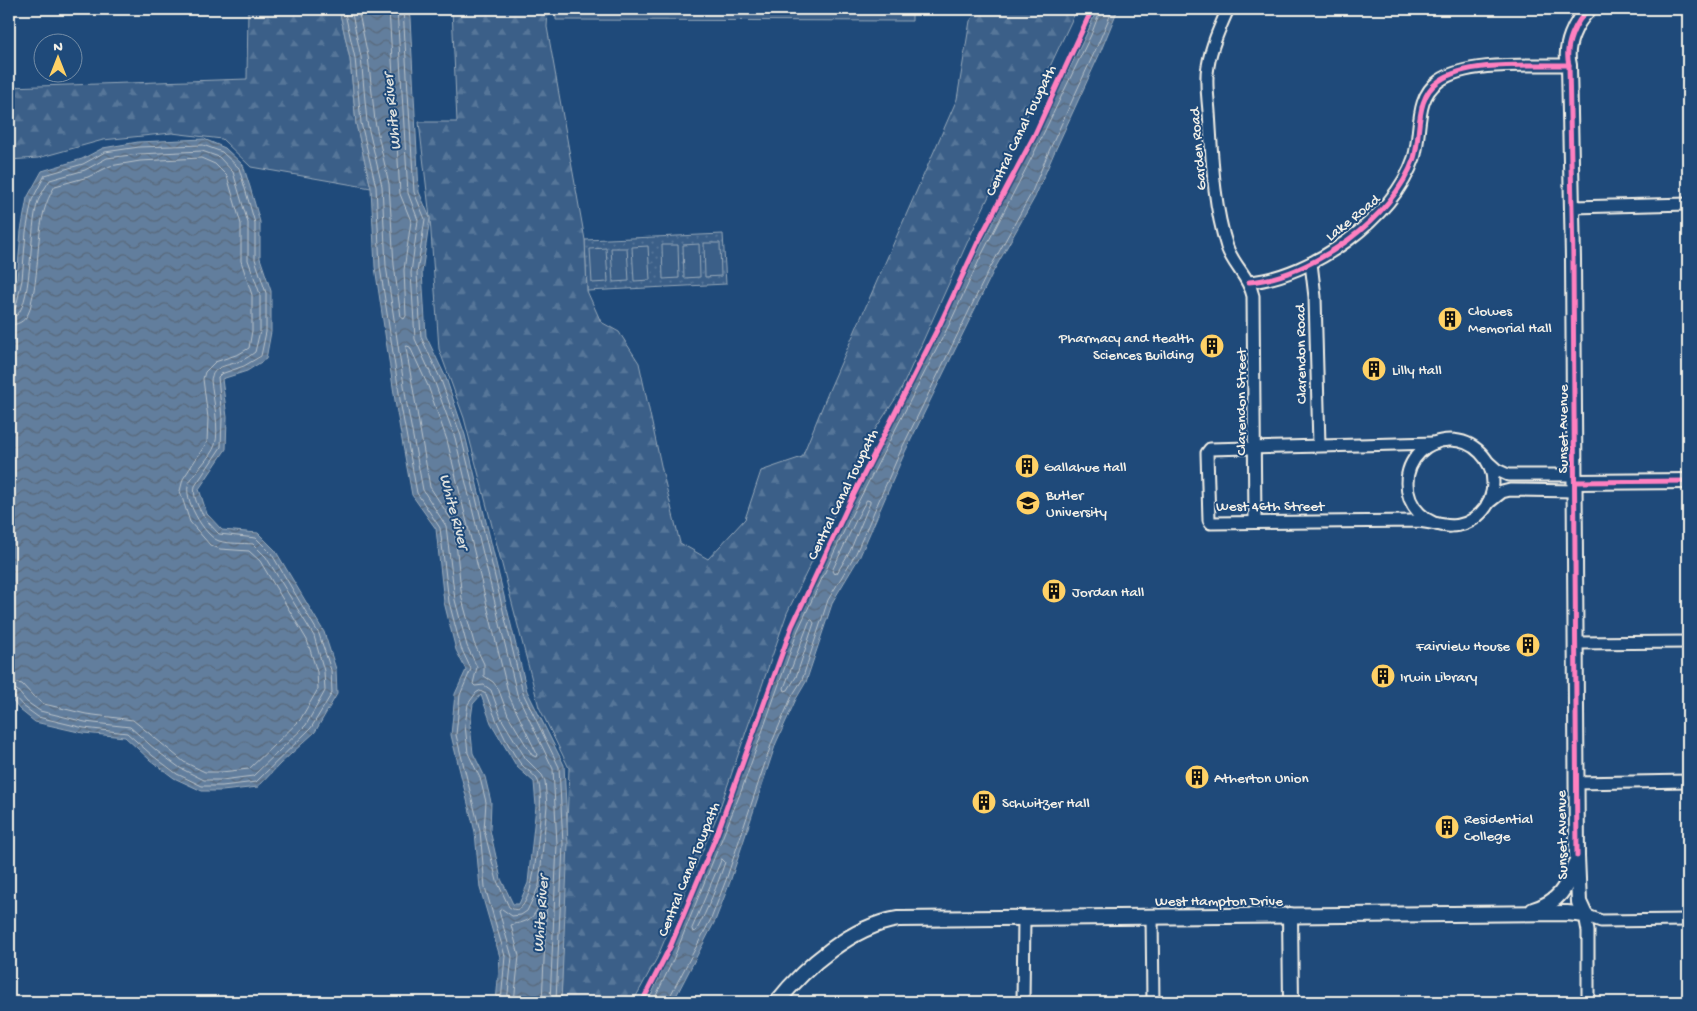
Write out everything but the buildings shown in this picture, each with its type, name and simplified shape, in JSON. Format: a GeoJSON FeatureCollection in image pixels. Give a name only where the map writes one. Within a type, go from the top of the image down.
{"type":"FeatureCollection","features":[{"type":"Feature","properties":{"kind":"street","name":"Garden Road"},"geometry":{"type":"LineString","coordinates":[[1228,9],[1209,58],[1207,70],[1211,152],[1218,208],[1225,240],[1232,259],[1249,282]]}},
{"type":"Feature","properties":{"kind":"street","name":"Sunset Avenue"},"geometry":{"type":"LineString","coordinates":[[1588,1002],[1588,931],[1580,902],[1577,856],[1573,207],[1569,65],[1567,57],[1568,45],[1577,25],[1589,9]]}},
{"type":"Feature","properties":{"kind":"street","name":"Sunset Avenue"},"geometry":{"type":"LineString","coordinates":[[1569,65],[1582,30],[1598,9]]}},
{"type":"Feature","properties":{"kind":"street","name":"Lake Road"},"geometry":{"type":"LineString","coordinates":[[1249,282],[1284,275],[1311,263],[1349,239],[1375,218],[1400,188],[1408,173],[1416,150],[1423,102],[1428,91],[1437,82],[1456,72],[1474,68],[1569,65]]}},
{"type":"Feature","properties":{"kind":"street"},"geometry":{"type":"LineString","coordinates":[[1573,207],[1688,204]]}},
{"type":"Feature","properties":{"kind":"street","name":"Clarendon Road"},"geometry":{"type":"LineString","coordinates":[[1311,263],[1316,314],[1318,445]]}},
{"type":"Feature","properties":{"kind":"street","name":"Clarendon Street"},"geometry":{"type":"LineString","coordinates":[[1249,282],[1254,300],[1255,522]]}},
{"type":"Feature","properties":{"kind":"street","name":"West 46th Street"},"geometry":{"type":"LineString","coordinates":[[1574,483],[1508,474],[1496,470],[1476,449],[1464,442],[1448,440],[1435,443],[1212,448],[1207,453],[1209,520],[1211,522],[1419,521],[1450,526],[1470,521],[1502,492],[1510,490],[1574,483],[1688,481]]}},
{"type":"Feature","properties":{"kind":"street"},"geometry":{"type":"LineString","coordinates":[[1435,443],[1423,449],[1414,459],[1409,471],[1407,485],[1410,498],[1416,509],[1425,518],[1437,524],[1450,526]]}},
{"type":"Feature","properties":{"kind":"street"},"geometry":{"type":"LineString","coordinates":[[1486,460],[1493,478],[1488,503]]}},
{"type":"Feature","properties":{"kind":"street"},"geometry":{"type":"LineString","coordinates":[[1576,643],[1688,642]]}},
{"type":"Feature","properties":{"kind":"street"},"geometry":{"type":"LineString","coordinates":[[1576,783],[1688,781]]}},
{"type":"Feature","properties":{"kind":"street"},"geometry":{"type":"LineString","coordinates":[[1520,913],[1542,907],[1559,896],[1569,881],[1577,856]]}},
{"type":"Feature","properties":{"kind":"street","name":"West Hampton Drive"},"geometry":{"type":"LineString","coordinates":[[777,1002],[803,974],[840,943],[860,931],[877,924],[898,919],[1567,913],[1584,915],[1602,921],[1688,920]]}},
{"type":"Feature","properties":{"kind":"street"},"geometry":{"type":"LineString","coordinates":[[1290,915],[1291,1002]]}},
{"type":"Feature","properties":{"kind":"street"},"geometry":{"type":"LineString","coordinates":[[1152,916],[1153,1002]]}},
{"type":"Feature","properties":{"kind":"street"},"geometry":{"type":"LineString","coordinates":[[1023,1002],[1024,918]]}},
{"type":"Feature","properties":{"kind":"green space"},"geometry":{"type":"Polygon","coordinates":[[[248,9],[339,9],[350,59],[356,124],[371,188],[251,167],[222,139],[172,133],[103,140],[38,158],[9,160],[9,87],[247,79],[248,9]]]}},
{"type":"Feature","properties":{"kind":"green space"},"geometry":{"type":"Polygon","coordinates":[[[452,9],[548,9],[547,27],[585,240],[587,291],[601,322],[619,332],[639,363],[680,543],[708,559],[745,519],[761,471],[802,457],[830,388],[957,99],[970,21],[979,9],[1077,9],[972,232],[900,392],[876,428],[787,613],[717,816],[657,958],[633,1002],[561,1002],[569,768],[539,707],[464,418],[439,349],[430,218],[419,122],[457,122],[452,9]]]}},
{"type":"Feature","properties":{"kind":"green space"},"geometry":{"type":"Polygon","coordinates":[[[556,9],[912,9],[912,21],[556,20],[556,9]]]}},
{"type":"Feature","properties":{"kind":"green space"},"geometry":{"type":"Polygon","coordinates":[[[723,234],[726,284],[587,291],[585,240],[723,234]]]}},
{"type":"Feature","properties":{"kind":"green space"},"geometry":{"type":"Polygon","coordinates":[[[704,243],[720,243],[721,276],[705,277],[704,243]]]}},
{"type":"Feature","properties":{"kind":"green space"},"geometry":{"type":"Polygon","coordinates":[[[699,244],[700,277],[684,278],[683,245],[699,244]]]}},
{"type":"Feature","properties":{"kind":"green space"},"geometry":{"type":"Polygon","coordinates":[[[662,245],[678,245],[679,278],[663,279],[662,245]]]}},
{"type":"Feature","properties":{"kind":"green space"},"geometry":{"type":"Polygon","coordinates":[[[648,246],[650,280],[634,281],[632,247],[648,246]]]}},
{"type":"Feature","properties":{"kind":"green space"},"geometry":{"type":"Polygon","coordinates":[[[606,248],[608,282],[592,283],[590,249],[606,248]]]}},
{"type":"Feature","properties":{"kind":"green space"},"geometry":{"type":"Polygon","coordinates":[[[611,248],[627,248],[629,281],[613,282],[611,248]]]}},
{"type":"Feature","properties":{"kind":"water","name":"White River"},"geometry":{"type":"Polygon","coordinates":[[[339,9],[408,9],[419,192],[430,218],[422,272],[426,336],[446,378],[465,435],[527,691],[564,765],[568,844],[561,1002],[496,1002],[500,957],[480,888],[475,832],[451,735],[455,694],[466,670],[456,650],[444,602],[436,529],[412,495],[396,407],[375,267],[371,188],[356,124],[350,59],[339,9]],[[481,695],[473,704],[470,725],[473,753],[485,777],[491,802],[490,830],[501,879],[513,904],[519,904],[528,883],[536,806],[534,782],[517,767],[491,723],[481,695]]]}},
{"type":"Feature","properties":{"kind":"water"},"geometry":{"type":"Polygon","coordinates":[[[1097,9],[1118,9],[1035,197],[993,272],[905,452],[860,556],[833,601],[806,682],[776,743],[730,882],[715,921],[673,1002],[648,1002],[668,958],[737,787],[794,628],[848,511],[945,321],[1087,33],[1097,9]]]}},
{"type":"Feature","properties":{"kind":"water"},"geometry":{"type":"Polygon","coordinates":[[[204,139],[225,148],[243,165],[260,222],[260,258],[271,291],[271,332],[266,359],[247,371],[222,379],[227,417],[226,449],[199,489],[207,514],[222,530],[258,533],[275,550],[324,632],[336,669],[337,694],[315,732],[258,787],[222,791],[202,791],[174,778],[150,760],[125,737],[83,733],[35,722],[20,710],[9,697],[9,316],[17,279],[21,231],[27,198],[42,171],[82,159],[103,148],[138,142],[204,139]]]}},
{"type":"Feature","properties":{"kind":"cycle path","name":"Central Canal Towpath"},"geometry":{"type":"LineString","coordinates":[[642,1002],[671,945],[717,834],[792,626],[848,506],[941,322],[978,242],[1034,136],[1092,9]]}},
{"type":"Feature","properties":{"kind":"cycle path"},"geometry":{"type":"LineString","coordinates":[[1577,856],[1573,259],[1568,50],[1575,27],[1589,9]]}},
{"type":"Feature","properties":{"kind":"cycle path"},"geometry":{"type":"LineString","coordinates":[[1249,282],[1273,278],[1298,269],[1323,256],[1347,241],[1389,202],[1404,180],[1414,158],[1422,106],[1431,88],[1439,81],[1451,74],[1483,67],[1569,65]]}},
{"type":"Feature","properties":{"kind":"cycle path"},"geometry":{"type":"LineString","coordinates":[[1575,482],[1688,481]]}},
{"type":"Feature","properties":{"kind":"place","name":"Clowes Memorial Hall"},"geometry":{"type":"Point","coordinates":[1450,319]}},
{"type":"Feature","properties":{"kind":"place","name":"Pharmacy and Health Sciences Building"},"geometry":{"type":"Point","coordinates":[1212,346]}},
{"type":"Feature","properties":{"kind":"place","name":"Lilly Hall"},"geometry":{"type":"Point","coordinates":[1374,369]}},
{"type":"Feature","properties":{"kind":"place","name":"Gallahue Hall"},"geometry":{"type":"Point","coordinates":[1027,466]}},
{"type":"Feature","properties":{"kind":"place","name":"Butler University"},"geometry":{"type":"Point","coordinates":[1028,503]}},
{"type":"Feature","properties":{"kind":"place","name":"Jordan Hall"},"geometry":{"type":"Point","coordinates":[1054,591]}},
{"type":"Feature","properties":{"kind":"place","name":"Fairview House"},"geometry":{"type":"Point","coordinates":[1528,645]}},
{"type":"Feature","properties":{"kind":"place","name":"Irwin Library"},"geometry":{"type":"Point","coordinates":[1383,676]}},
{"type":"Feature","properties":{"kind":"place","name":"Atherton Union"},"geometry":{"type":"Point","coordinates":[1197,777]}},
{"type":"Feature","properties":{"kind":"place","name":"Schwitzer Hall"},"geometry":{"type":"Point","coordinates":[984,802]}},
{"type":"Feature","properties":{"kind":"place","name":"Residential College"},"geometry":{"type":"Point","coordinates":[1447,827]}}]}
